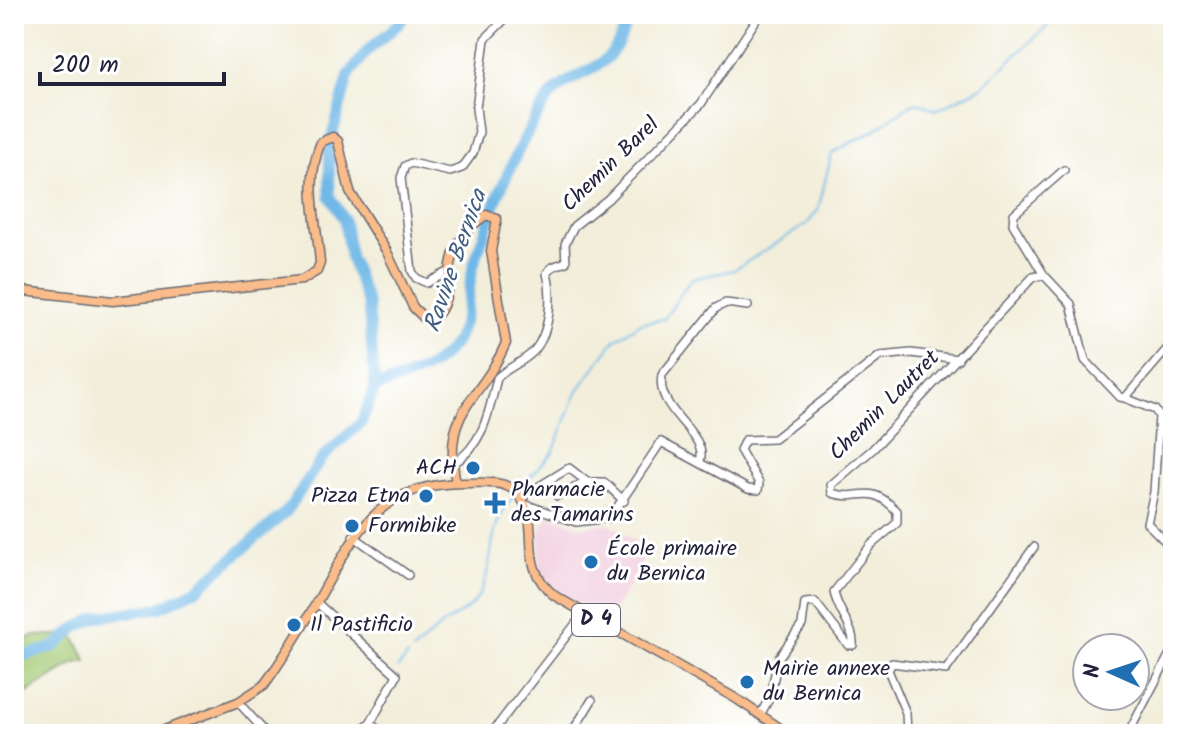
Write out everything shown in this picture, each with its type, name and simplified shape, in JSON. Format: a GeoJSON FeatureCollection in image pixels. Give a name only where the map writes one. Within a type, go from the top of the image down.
{"type":"FeatureCollection","features":[{"type":"Feature","properties":{"kind":"main road"},"geometry":{"type":"LineString","coordinates":[[14,290],[113,301],[302,280],[317,271],[320,263],[311,194],[321,142],[326,137],[338,141],[350,192],[422,318],[434,319],[441,312],[448,272],[458,243],[486,215],[495,217],[498,223],[491,251],[506,343],[459,416],[452,434],[456,483]]}},
{"type":"Feature","properties":{"kind":"main road"},"geometry":{"type":"LineString","coordinates":[[154,734],[238,702],[264,685],[353,536],[375,511],[402,494],[456,483],[506,485],[522,501]]}},
{"type":"Feature","properties":{"kind":"main road","name":"D 4"},"geometry":{"type":"LineString","coordinates":[[522,501],[533,572],[544,588],[789,734]]}},
{"type":"Feature","properties":{"kind":"street"},"geometry":{"type":"LineString","coordinates":[[448,272],[427,283],[416,278],[412,271],[401,178],[411,163],[450,172],[462,168],[473,153],[479,132],[476,108],[485,39],[510,14]]}},
{"type":"Feature","properties":{"kind":"street","name":"Chemin Barel"},"geometry":{"type":"LineString","coordinates":[[453,464],[464,457],[489,421],[497,378],[506,368],[533,352],[539,342],[548,318],[551,288],[547,273],[566,262],[565,244],[574,226],[608,199],[701,104],[760,14]]}},
{"type":"Feature","properties":{"kind":"street"},"geometry":{"type":"LineString","coordinates":[[1064,170],[1012,218],[1014,229],[1044,275],[1071,304],[1085,360],[1120,397],[1155,410],[1159,416],[1154,492],[1147,523],[1173,549]]}},
{"type":"Feature","properties":{"kind":"street","name":"Chemin Lautret"},"geometry":{"type":"LineString","coordinates":[[760,715],[769,699],[779,657],[802,625],[805,603],[815,602],[848,645],[853,645],[854,637],[841,615],[834,592],[871,545],[897,523],[897,511],[885,499],[874,493],[839,495],[832,493],[831,485],[873,449],[1033,277],[1044,275]]}},
{"type":"Feature","properties":{"kind":"street"},"geometry":{"type":"LineString","coordinates":[[700,461],[701,449],[663,398],[662,375],[716,308],[726,303],[748,306]]}},
{"type":"Feature","properties":{"kind":"street"},"geometry":{"type":"LineString","coordinates":[[1125,398],[1173,342]]}},
{"type":"Feature","properties":{"kind":"street"},"geometry":{"type":"LineString","coordinates":[[587,482],[569,468],[532,490],[522,501],[569,521],[583,523],[610,518],[661,442],[748,489],[758,490],[759,483],[740,450],[745,440],[774,439],[880,356],[911,353],[958,359]]}},
{"type":"Feature","properties":{"kind":"street"},"geometry":{"type":"LineString","coordinates":[[557,496],[587,482],[604,482],[624,501]]}},
{"type":"Feature","properties":{"kind":"street"},"geometry":{"type":"LineString","coordinates":[[353,536],[408,575]]}},
{"type":"Feature","properties":{"kind":"street"},"geometry":{"type":"LineString","coordinates":[[907,734],[906,713],[888,670],[892,663],[902,662],[939,670],[950,667],[988,607],[1034,547]]}},
{"type":"Feature","properties":{"kind":"street"},"geometry":{"type":"LineString","coordinates":[[316,602],[397,675],[370,724],[357,734]]}},
{"type":"Feature","properties":{"kind":"street"},"geometry":{"type":"LineString","coordinates":[[491,734],[584,613]]}},
{"type":"Feature","properties":{"kind":"street"},"geometry":{"type":"LineString","coordinates":[[1128,734],[1173,648]]}},
{"type":"Feature","properties":{"kind":"street"},"geometry":{"type":"LineString","coordinates":[[571,734],[589,710],[592,700]]}},
{"type":"Feature","properties":{"kind":"street"},"geometry":{"type":"LineString","coordinates":[[238,702],[267,734]]}},
{"type":"Feature","properties":{"kind":"street"},"geometry":{"type":"LineString","coordinates":[[370,724],[385,734]]}},
{"type":"Feature","properties":{"kind":"shaded area","name":"École primaire du Bernica"},"geometry":{"type":"Polygon","coordinates":[[[548,515],[581,527],[609,523],[649,551],[608,621],[548,585],[539,573],[540,532],[548,515]]]}},
{"type":"Feature","properties":{"kind":"green space"},"geometry":{"type":"Polygon","coordinates":[[[73,634],[87,661],[75,663],[14,701],[14,643],[34,636],[73,634]]]}},
{"type":"Feature","properties":{"kind":"waterway"},"geometry":{"type":"LineString","coordinates":[[375,388],[368,305],[350,257],[344,220],[330,196],[329,147],[349,75],[368,50],[399,24],[406,14]]}},
{"type":"Feature","properties":{"kind":"waterway","name":"Ravine Bernica"},"geometry":{"type":"LineString","coordinates":[[14,659],[54,647],[76,628],[98,617],[159,608],[196,590],[287,511],[322,458],[361,423],[375,388],[427,368],[445,354],[462,326],[471,274],[487,225],[532,125],[558,89],[608,57],[619,42],[631,14]]}},
{"type":"Feature","properties":{"kind":"waterway"},"geometry":{"type":"LineString","coordinates":[[522,486],[553,452],[578,390],[615,340],[641,323],[664,319],[691,279],[734,270],[807,224],[818,210],[832,153],[875,130],[910,105],[917,102],[936,110],[982,87],[1060,14]]}},
{"type":"Feature","properties":{"kind":"waterway"},"geometry":{"type":"LineString","coordinates":[[413,651],[441,626],[471,606],[479,595],[485,582],[498,523],[513,497]]}},
{"type":"Feature","properties":{"kind":"waterway"},"geometry":{"type":"LineString","coordinates":[[398,668],[408,656]]}},
{"type":"Feature","properties":{"kind":"place","name":"ACH"},"geometry":{"type":"Point","coordinates":[473,468]}},
{"type":"Feature","properties":{"kind":"place","name":"Pizza Etna"},"geometry":{"type":"Point","coordinates":[426,496]}},
{"type":"Feature","properties":{"kind":"place","name":"Pharmacie des Tamarins"},"geometry":{"type":"Point","coordinates":[495,503]}},
{"type":"Feature","properties":{"kind":"place","name":"Formibike"},"geometry":{"type":"Point","coordinates":[352,526]}},
{"type":"Feature","properties":{"kind":"place","name":"École primaire du Bernica"},"geometry":{"type":"Point","coordinates":[591,562]}},
{"type":"Feature","properties":{"kind":"place","name":"Il Pastificio"},"geometry":{"type":"Point","coordinates":[294,625]}},
{"type":"Feature","properties":{"kind":"place","name":"Mairie annexe du Bernica"},"geometry":{"type":"Point","coordinates":[747,682]}}]}
